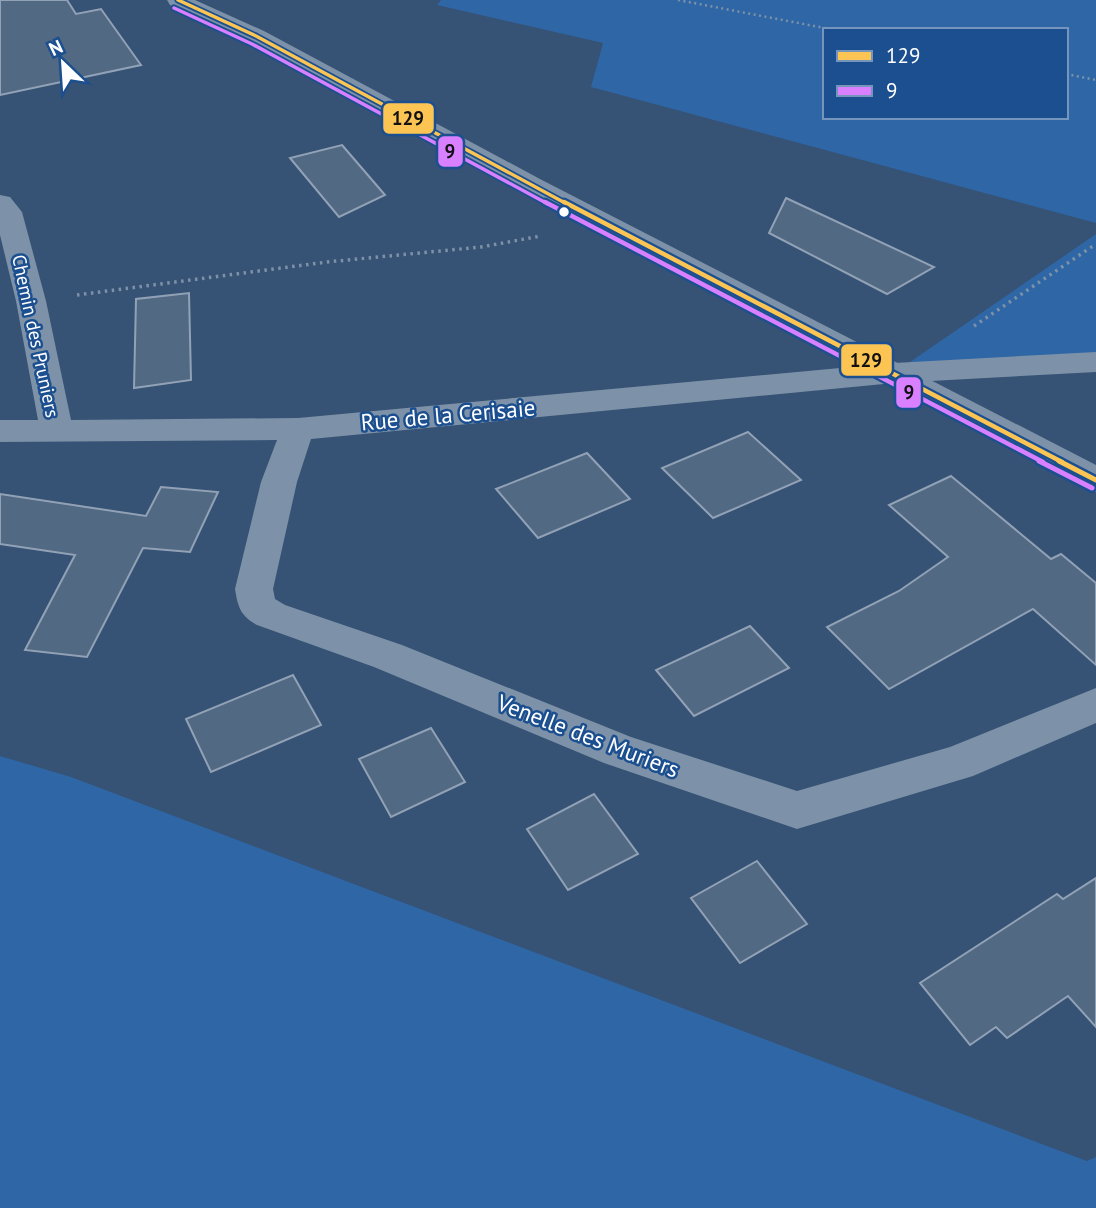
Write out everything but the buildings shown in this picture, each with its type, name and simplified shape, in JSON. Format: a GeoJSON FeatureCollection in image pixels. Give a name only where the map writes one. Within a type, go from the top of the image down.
{"type":"FeatureCollection","features":[{"type":"Feature","properties":{"kind":"street"},"geometry":{"type":"LineString","coordinates":[[178,0],[256,36],[1096,480]]}},
{"type":"Feature","properties":{"kind":"street","name":"Chemin des Pruniers"},"geometry":{"type":"LineString","coordinates":[[0,203],[8,212],[31,301],[57,432]]}},
{"type":"Feature","properties":{"kind":"street","name":"Rue de la Cerisaie"},"geometry":{"type":"LineString","coordinates":[[0,431],[298,429],[894,373],[1096,362]]}},
{"type":"Feature","properties":{"kind":"street","name":"Venelle des Muriers"},"geometry":{"type":"LineString","coordinates":[[298,429],[279,482],[254,589],[257,607],[271,615],[388,656],[620,751],[797,810],[958,763],[1096,705]]}},
{"type":"Feature","properties":{"kind":"path"},"geometry":{"type":"LineString","coordinates":[[678,0],[825,28]]}},
{"type":"Feature","properties":{"kind":"path"},"geometry":{"type":"LineString","coordinates":[[1068,74],[1096,80]]}},
{"type":"Feature","properties":{"kind":"path"},"geometry":{"type":"LineString","coordinates":[[31,301],[327,262],[481,247],[609,224]]}},
{"type":"Feature","properties":{"kind":"path"},"geometry":{"type":"LineString","coordinates":[[928,371],[935,351],[1096,244]]}},
{"type":"Feature","properties":{"kind":"shaded area"},"geometry":{"type":"Polygon","coordinates":[[[441,0],[1096,0],[1096,223],[591,87],[603,43],[437,5],[441,0]]]}},
{"type":"Feature","properties":{"kind":"shaded area"},"geometry":{"type":"Polygon","coordinates":[[[1096,234],[1096,362],[894,373],[1096,234]]]}},
{"type":"Feature","properties":{"kind":"shaded area"},"geometry":{"type":"Polygon","coordinates":[[[0,756],[71,777],[1087,1161],[1096,1157],[1096,1208],[0,1208],[0,756]]]}},
{"type":"Feature","properties":{"kind":"transit line","name":"129"},"geometry":{"type":"LineString","coordinates":[[178,0],[256,36],[531,185],[1096,480]]}},
{"type":"Feature","properties":{"kind":"transit line","name":"9"},"geometry":{"type":"LineString","coordinates":[[174,8],[252,44],[527,193],[1092,488]]}}]}
